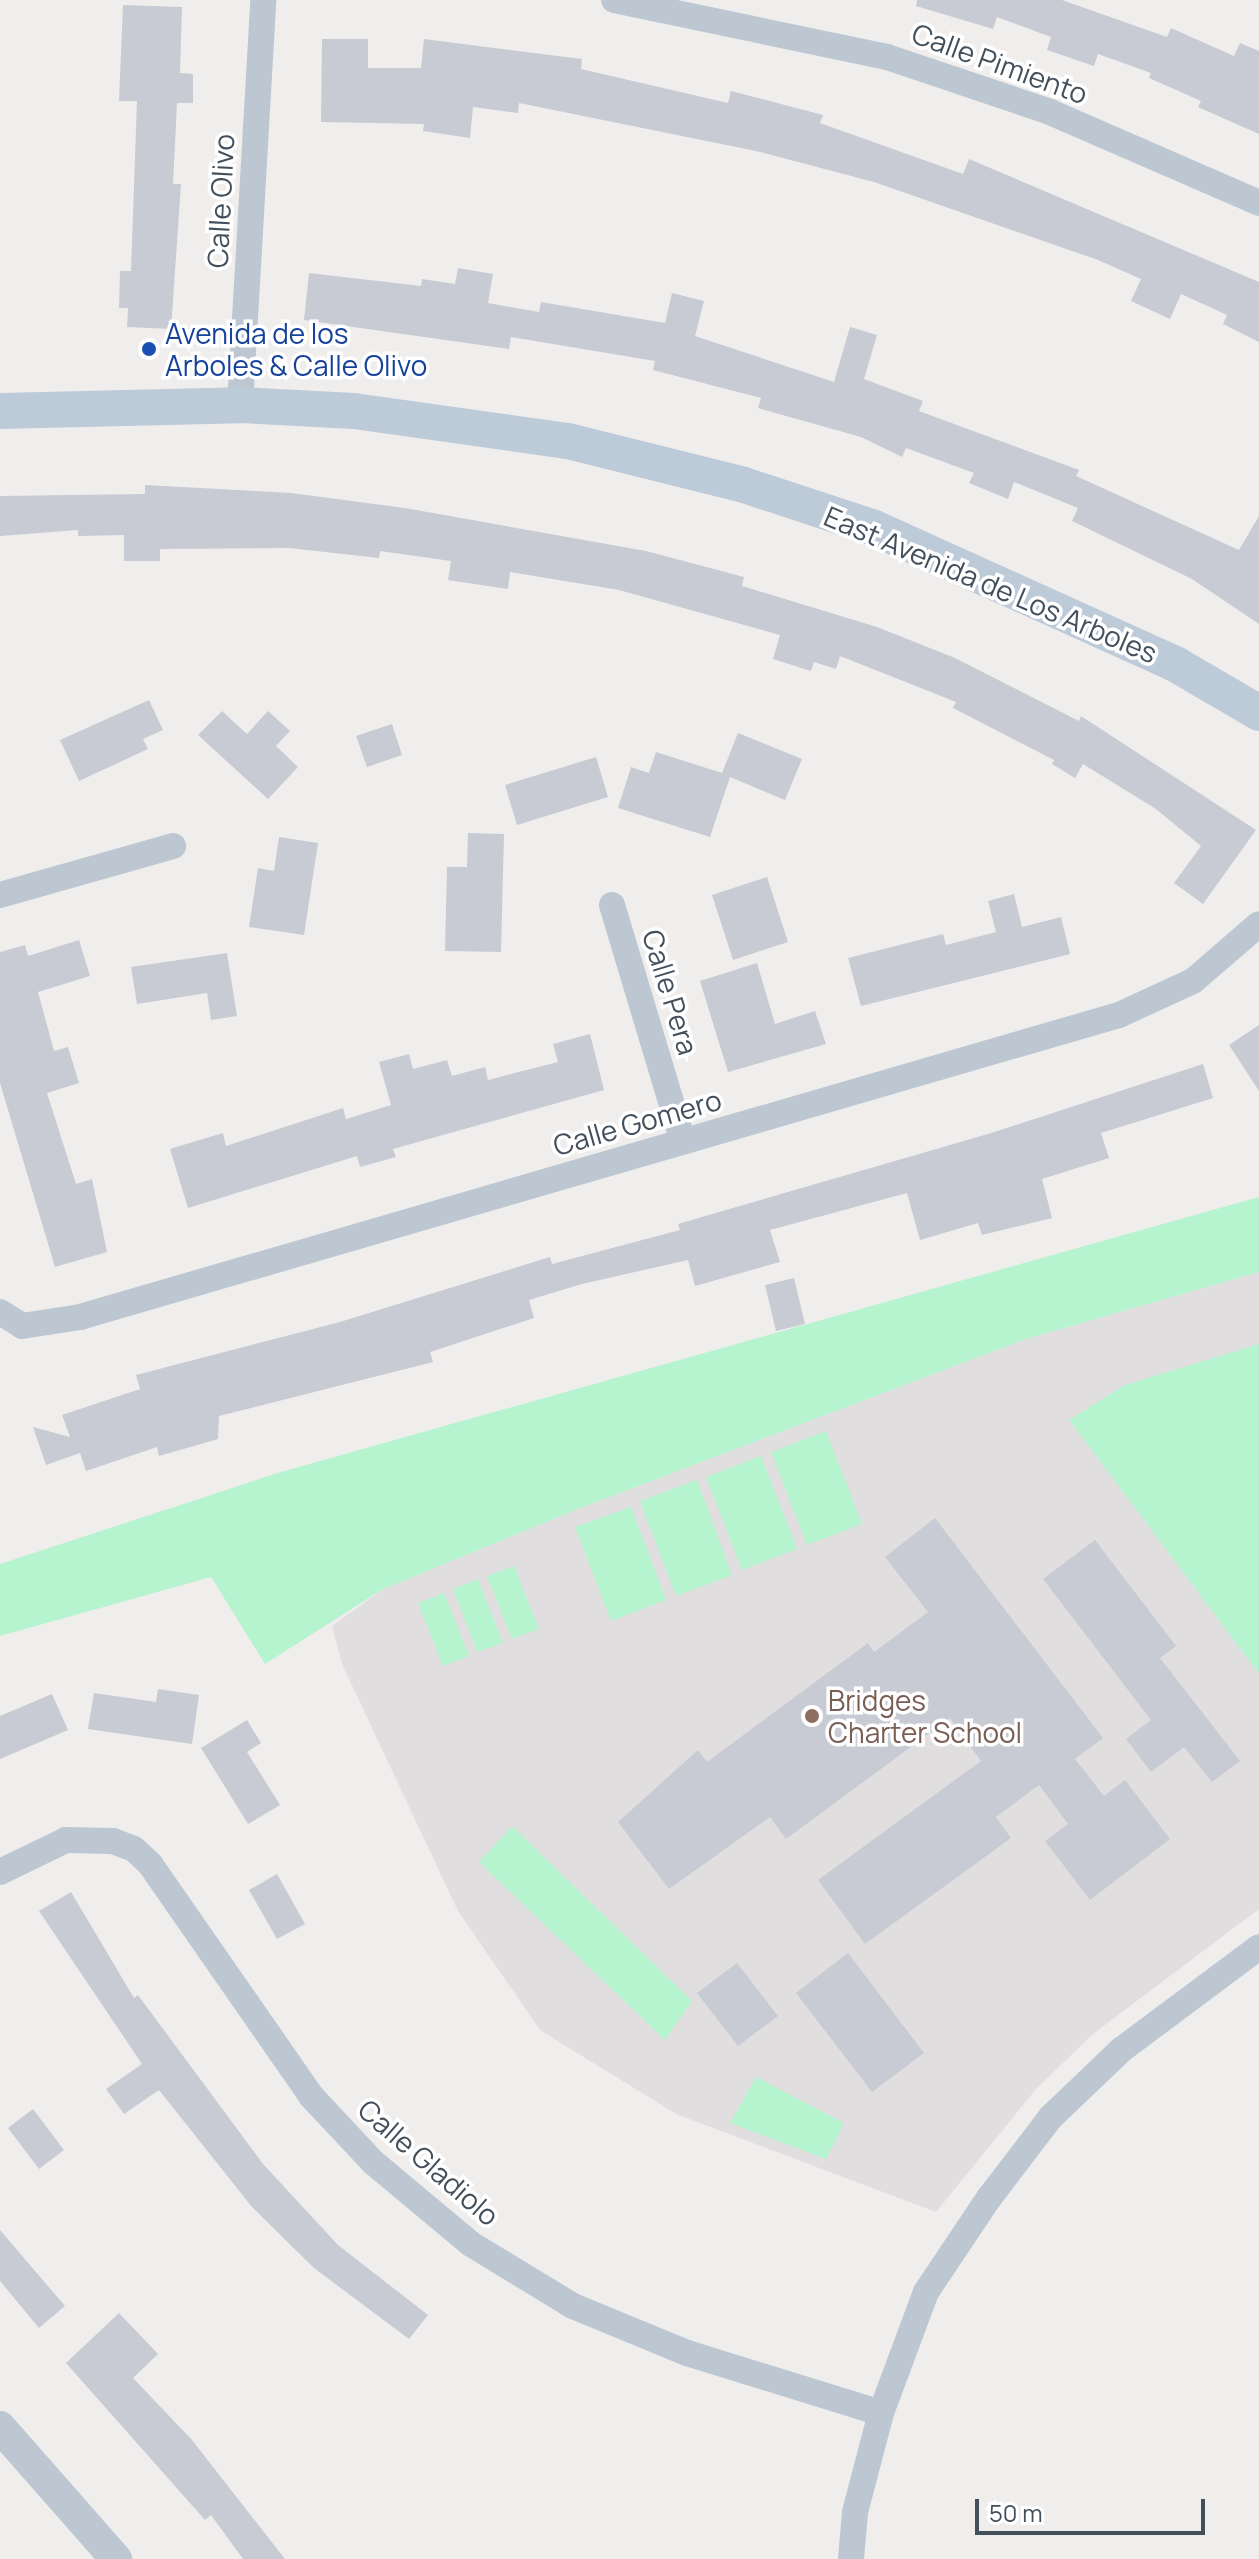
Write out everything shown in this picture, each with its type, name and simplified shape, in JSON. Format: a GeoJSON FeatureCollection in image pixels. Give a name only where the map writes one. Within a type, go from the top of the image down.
{"type":"FeatureCollection","features":[{"type":"Feature","properties":{"kind":"main road","name":"East Avenida de Los Arboles"},"geometry":{"type":"LineString","coordinates":[[0,411],[240,405],[463,423],[568,441],[744,485],[872,527],[1177,665],[1259,713]]}},
{"type":"Feature","properties":{"kind":"street","name":"Calle Olivo"},"geometry":{"type":"LineString","coordinates":[[240,405],[263,0]]}},
{"type":"Feature","properties":{"kind":"street","name":"Calle Pimiento"},"geometry":{"type":"LineString","coordinates":[[614,0],[887,57],[1050,112],[1259,203]]}},
{"type":"Feature","properties":{"kind":"street"},"geometry":{"type":"LineString","coordinates":[[0,895],[173,846]]}},
{"type":"Feature","properties":{"kind":"street","name":"Calle Pera"},"geometry":{"type":"LineString","coordinates":[[612,905],[683,1142]]}},
{"type":"Feature","properties":{"kind":"street","name":"Calle Gomero"},"geometry":{"type":"LineString","coordinates":[[5,1316],[22,1326],[80,1317],[1119,1015],[1193,981],[1259,924]]}},
{"type":"Feature","properties":{"kind":"street","name":"Calle Gladiolo"},"geometry":{"type":"LineString","coordinates":[[0,1872],[66,1840],[113,1841],[134,1849],[150,1864],[311,2096],[374,2163],[471,2244],[573,2306],[687,2353],[881,2413]]}},
{"type":"Feature","properties":{"kind":"street"},"geometry":{"type":"LineString","coordinates":[[851,2559],[855,2512],[881,2413],[926,2292],[1051,2117],[1121,2050],[1259,1947]]}},
{"type":"Feature","properties":{"kind":"street"},"geometry":{"type":"LineString","coordinates":[[0,2427],[116,2559]]}},
{"type":"Feature","properties":{"kind":"shaded area","name":"Bridges Charter School"},"geometry":{"type":"Polygon","coordinates":[[[1259,1272],[1259,1909],[1093,2034],[1036,2089],[936,2212],[676,2114],[540,2030],[458,1911],[342,1664],[332,1626],[383,1589],[583,1507],[1026,1339],[1259,1272]]]}},
{"type":"Feature","properties":{"kind":"green space"},"geometry":{"type":"Polygon","coordinates":[[[1259,1197],[1259,1272],[1026,1339],[583,1507],[383,1589],[265,1664],[211,1577],[0,1636],[0,1564],[281,1472],[1259,1197]]]}},
{"type":"Feature","properties":{"kind":"green space"},"geometry":{"type":"Polygon","coordinates":[[[1259,1344],[1259,1674],[1069,1420],[1125,1385],[1259,1344]]]}},
{"type":"Feature","properties":{"kind":"green space"},"geometry":{"type":"Polygon","coordinates":[[[826,1431],[862,1524],[807,1545],[771,1452],[826,1431]]]}},
{"type":"Feature","properties":{"kind":"green space"},"geometry":{"type":"Polygon","coordinates":[[[761,1456],[797,1549],[742,1570],[706,1477],[761,1456]]]}},
{"type":"Feature","properties":{"kind":"green space"},"geometry":{"type":"Polygon","coordinates":[[[697,1480],[732,1575],[676,1596],[640,1501],[697,1480]]]}},
{"type":"Feature","properties":{"kind":"green space"},"geometry":{"type":"Polygon","coordinates":[[[631,1507],[666,1600],[611,1621],[575,1527],[631,1507]]]}},
{"type":"Feature","properties":{"kind":"green space"},"geometry":{"type":"Polygon","coordinates":[[[514,1566],[539,1629],[512,1639],[487,1576],[514,1566]]]}},
{"type":"Feature","properties":{"kind":"green space"},"geometry":{"type":"Polygon","coordinates":[[[478,1579],[503,1643],[477,1652],[453,1589],[478,1579]]]}},
{"type":"Feature","properties":{"kind":"green space"},"geometry":{"type":"Polygon","coordinates":[[[444,1593],[469,1656],[443,1666],[418,1603],[444,1593]]]}},
{"type":"Feature","properties":{"kind":"green space"},"geometry":{"type":"Polygon","coordinates":[[[512,1826],[692,2001],[665,2040],[479,1862],[512,1826]]]}},
{"type":"Feature","properties":{"kind":"green space"},"geometry":{"type":"Polygon","coordinates":[[[756,2077],[844,2123],[826,2159],[730,2123],[756,2077]]]}},
{"type":"Feature","properties":{"kind":"building"},"geometry":{"type":"Polygon","coordinates":[[[917,0],[1062,0],[1167,37],[1171,28],[1234,56],[1240,43],[1259,51],[1259,134],[1198,107],[1201,101],[1149,78],[1151,73],[1098,54],[1094,66],[1047,50],[1051,37],[997,17],[993,29],[916,6],[917,0]]]}},
{"type":"Feature","properties":{"kind":"building"},"geometry":{"type":"Polygon","coordinates":[[[123,5],[182,7],[180,73],[193,74],[193,103],[177,103],[173,184],[181,184],[171,329],[127,327],[128,308],[119,308],[120,271],[131,271],[137,101],[119,101],[123,5]]]}},
{"type":"Feature","properties":{"kind":"building"},"geometry":{"type":"Polygon","coordinates":[[[322,39],[368,39],[368,68],[421,68],[424,39],[582,59],[581,69],[728,103],[731,91],[823,115],[820,123],[963,174],[969,159],[1259,282],[1259,342],[1223,324],[1227,315],[1181,294],[1170,319],[1131,301],[1141,279],[1098,260],[874,182],[756,151],[519,103],[518,113],[473,107],[470,138],[423,131],[424,124],[321,122],[322,39]]]}},
{"type":"Feature","properties":{"kind":"building"},"geometry":{"type":"Polygon","coordinates":[[[458,268],[493,274],[488,303],[539,312],[541,302],[665,323],[672,293],[704,301],[695,336],[834,382],[850,327],[877,335],[864,379],[923,401],[919,411],[1079,470],[1076,476],[1239,550],[1259,516],[1259,624],[1192,579],[1072,521],[1078,508],[1014,482],[1008,499],[969,483],[974,473],[906,448],[902,457],[861,437],[758,408],[761,398],[653,370],[655,361],[511,337],[509,349],[304,320],[309,273],[421,286],[422,279],[455,284],[458,268]]]}},
{"type":"Feature","properties":{"kind":"building"},"geometry":{"type":"Polygon","coordinates":[[[145,485],[291,493],[405,508],[646,551],[744,577],[742,586],[877,627],[955,658],[1079,721],[1081,716],[1256,830],[1203,904],[1174,883],[1201,846],[1156,809],[1083,764],[1075,778],[1052,764],[1054,760],[953,708],[956,702],[840,656],[836,669],[814,662],[811,671],[773,659],[780,635],[619,590],[510,572],[508,589],[448,580],[451,561],[380,551],[379,558],[289,548],[160,549],[160,561],[124,561],[124,535],[78,536],[78,530],[0,536],[0,496],[145,494],[145,485]]]}},
{"type":"Feature","properties":{"kind":"building"},"geometry":{"type":"Polygon","coordinates":[[[149,700],[163,730],[143,739],[148,749],[79,781],[60,740],[149,700]]]}},
{"type":"Feature","properties":{"kind":"building"},"geometry":{"type":"Polygon","coordinates":[[[222,711],[247,734],[268,711],[290,731],[276,746],[298,767],[268,799],[198,735],[222,711]]]}},
{"type":"Feature","properties":{"kind":"building"},"geometry":{"type":"Polygon","coordinates":[[[392,724],[402,755],[367,767],[356,736],[392,724]]]}},
{"type":"Feature","properties":{"kind":"building"},"geometry":{"type":"Polygon","coordinates":[[[738,733],[802,759],[785,800],[730,777],[710,837],[618,808],[631,767],[649,773],[656,752],[722,773],[738,733]]]}},
{"type":"Feature","properties":{"kind":"building"},"geometry":{"type":"Polygon","coordinates":[[[596,757],[608,797],[517,825],[505,785],[596,757]]]}},
{"type":"Feature","properties":{"kind":"building"},"geometry":{"type":"Polygon","coordinates":[[[468,833],[504,834],[501,952],[445,951],[447,867],[467,867],[468,833]]]}},
{"type":"Feature","properties":{"kind":"building"},"geometry":{"type":"Polygon","coordinates":[[[279,837],[318,843],[304,935],[249,927],[258,868],[274,871],[279,837]]]}},
{"type":"Feature","properties":{"kind":"building"},"geometry":{"type":"Polygon","coordinates":[[[767,877],[788,942],[733,960],[712,895],[767,877]]]}},
{"type":"Feature","properties":{"kind":"building"},"geometry":{"type":"Polygon","coordinates":[[[1014,894],[1022,927],[1061,917],[1070,954],[861,1006],[848,958],[943,934],[946,945],[996,932],[988,901],[1014,894]]]}},
{"type":"Feature","properties":{"kind":"building"},"geometry":{"type":"Polygon","coordinates":[[[79,940],[90,976],[38,992],[54,1051],[68,1047],[79,1083],[47,1093],[76,1184],[92,1179],[107,1252],[55,1267],[0,1083],[0,952],[25,945],[28,956],[79,940]]]}},
{"type":"Feature","properties":{"kind":"building"},"geometry":{"type":"Polygon","coordinates":[[[227,953],[237,1016],[211,1020],[207,993],[137,1004],[131,967],[227,953]]]}},
{"type":"Feature","properties":{"kind":"building"},"geometry":{"type":"Polygon","coordinates":[[[757,963],[775,1024],[815,1011],[826,1044],[728,1072],[700,981],[757,963]]]}},
{"type":"Feature","properties":{"kind":"building"},"geometry":{"type":"Polygon","coordinates":[[[1259,1025],[1259,1091],[1229,1045],[1259,1025]]]}},
{"type":"Feature","properties":{"kind":"building"},"geometry":{"type":"Polygon","coordinates":[[[590,1034],[604,1090],[393,1149],[396,1157],[360,1167],[357,1156],[188,1208],[170,1149],[223,1133],[226,1146],[343,1108],[346,1119],[391,1105],[379,1062],[409,1054],[413,1069],[447,1060],[452,1076],[485,1067],[488,1080],[558,1062],[553,1044],[590,1034]]]}},
{"type":"Feature","properties":{"kind":"building"},"geometry":{"type":"Polygon","coordinates":[[[1203,1064],[1213,1098],[1101,1133],[1109,1158],[1042,1179],[1052,1218],[982,1235],[978,1223],[920,1240],[907,1193],[770,1230],[780,1262],[695,1286],[688,1260],[582,1284],[529,1300],[534,1318],[430,1352],[433,1362],[219,1416],[218,1439],[159,1456],[157,1447],[86,1471],[80,1453],[46,1465],[33,1427],[70,1437],[62,1415],[140,1389],[136,1375],[340,1322],[550,1257],[552,1264],[680,1230],[678,1224],[988,1134],[1203,1064]]]}},
{"type":"Feature","properties":{"kind":"building"},"geometry":{"type":"Polygon","coordinates":[[[794,1278],[805,1324],[776,1331],[765,1285],[794,1278]]]}},
{"type":"Feature","properties":{"kind":"building"},"geometry":{"type":"Polygon","coordinates":[[[935,1518],[1103,1738],[1075,1759],[1104,1796],[1125,1780],[1170,1839],[1090,1900],[1045,1841],[1068,1824],[1039,1785],[996,1817],[1011,1838],[865,1944],[818,1880],[981,1761],[950,1718],[786,1839],[770,1817],[669,1889],[618,1822],[698,1750],[707,1762],[868,1643],[874,1652],[928,1612],[885,1557],[935,1518]]]}},
{"type":"Feature","properties":{"kind":"building"},"geometry":{"type":"Polygon","coordinates":[[[1095,1540],[1176,1646],[1160,1658],[1240,1761],[1212,1782],[1184,1747],[1151,1772],[1126,1739],[1151,1720],[1043,1579],[1095,1540]]]}},
{"type":"Feature","properties":{"kind":"building"},"geometry":{"type":"Polygon","coordinates":[[[158,1689],[199,1695],[192,1744],[88,1729],[94,1693],[156,1702],[158,1689]]]}},
{"type":"Feature","properties":{"kind":"building"},"geometry":{"type":"Polygon","coordinates":[[[52,1694],[68,1730],[0,1759],[0,1716],[52,1694]]]}},
{"type":"Feature","properties":{"kind":"building"},"geometry":{"type":"Polygon","coordinates":[[[247,1720],[261,1743],[247,1752],[280,1805],[248,1824],[201,1748],[247,1720]]]}},
{"type":"Feature","properties":{"kind":"building"},"geometry":{"type":"Polygon","coordinates":[[[277,1874],[305,1924],[277,1939],[249,1890],[277,1874]]]}},
{"type":"Feature","properties":{"kind":"building"},"geometry":{"type":"Polygon","coordinates":[[[71,1892],[134,1998],[138,1995],[263,2164],[338,2245],[428,2315],[409,2339],[314,2268],[252,2207],[159,2090],[124,2114],[106,2089],[142,2064],[39,1911],[71,1892]]]}},
{"type":"Feature","properties":{"kind":"building"},"geometry":{"type":"Polygon","coordinates":[[[848,1953],[924,2053],[872,2092],[796,1993],[848,1953]]]}},
{"type":"Feature","properties":{"kind":"building"},"geometry":{"type":"Polygon","coordinates":[[[737,1963],[778,2016],[738,2046],[697,1993],[737,1963]]]}},
{"type":"Feature","properties":{"kind":"building"},"geometry":{"type":"Polygon","coordinates":[[[33,2109],[64,2150],[39,2169],[8,2128],[33,2109]]]}},
{"type":"Feature","properties":{"kind":"building"},"geometry":{"type":"Polygon","coordinates":[[[0,2230],[65,2306],[39,2328],[0,2281],[0,2230]]]}},
{"type":"Feature","properties":{"kind":"building"},"geometry":{"type":"Polygon","coordinates":[[[119,2313],[158,2354],[133,2378],[192,2440],[285,2559],[243,2559],[211,2515],[205,2520],[66,2363],[119,2313]]]}},
{"type":"Feature","properties":{"kind":"place","name":"Avenida de los Arboles & Calle Olivo"},"geometry":{"type":"Point","coordinates":[149,349]}},
{"type":"Feature","properties":{"kind":"place","name":"Bridges Charter School"},"geometry":{"type":"Point","coordinates":[812,1716]}}]}
